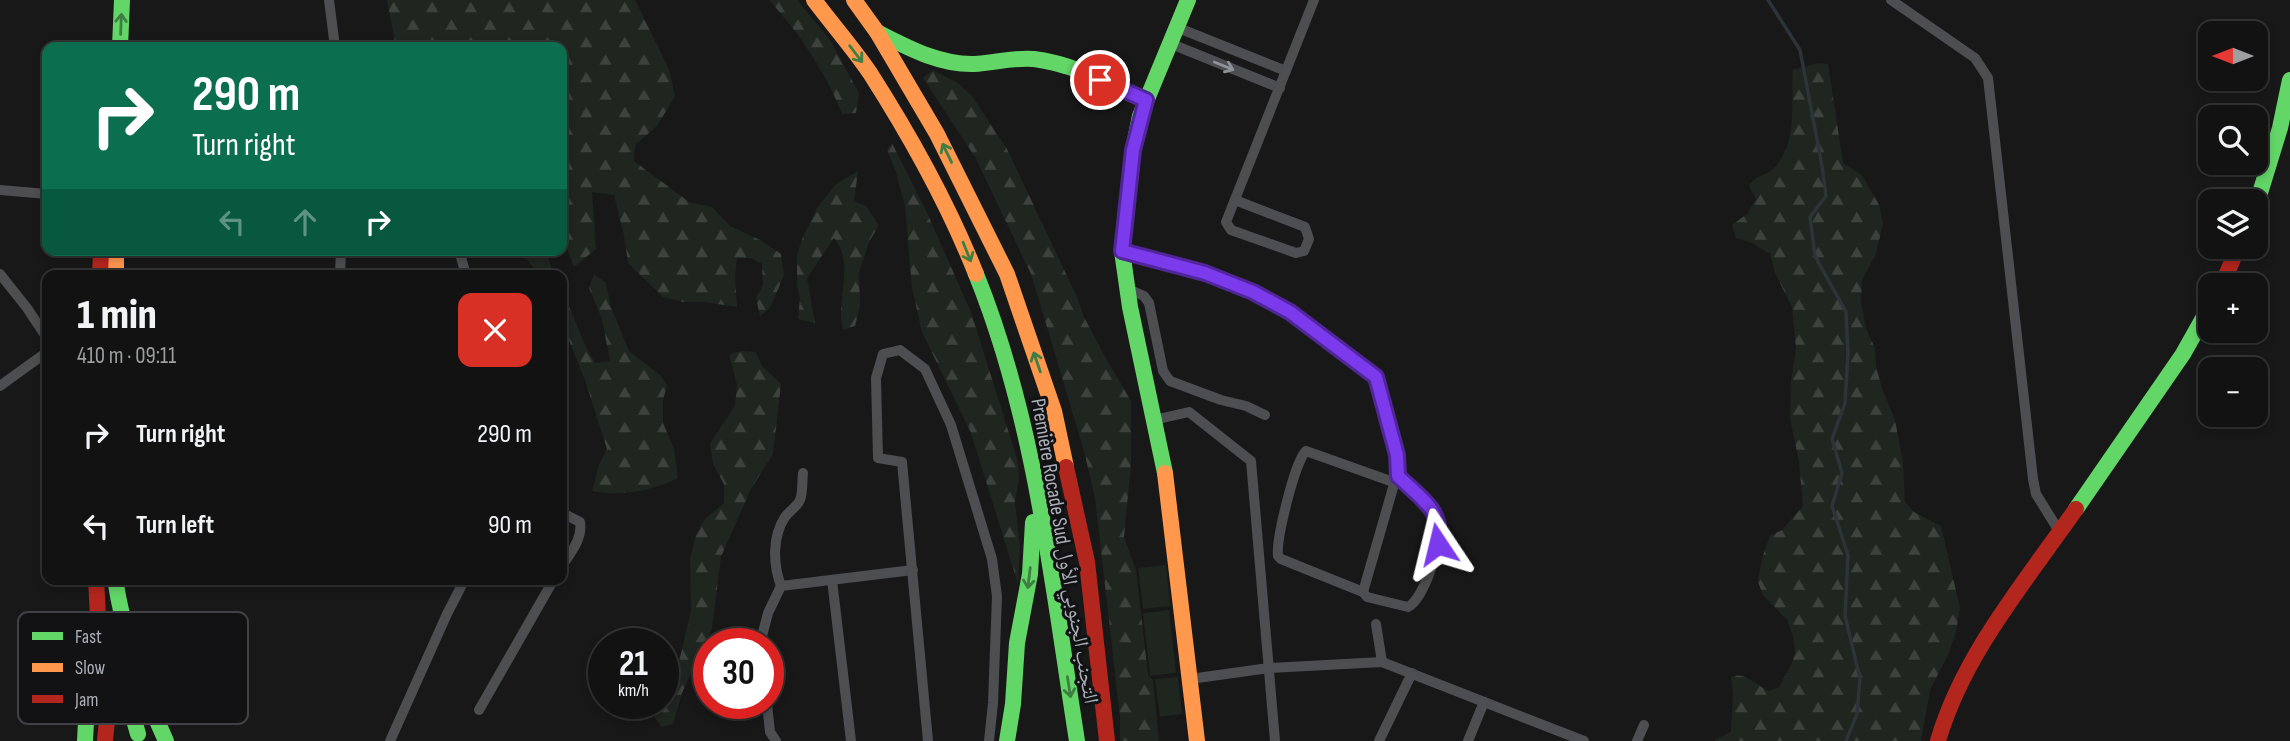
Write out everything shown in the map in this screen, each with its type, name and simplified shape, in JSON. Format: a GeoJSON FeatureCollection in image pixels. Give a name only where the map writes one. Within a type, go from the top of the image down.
{"type":"FeatureCollection","features":[{"type":"Feature","properties":{"kind":"main road"},"geometry":{"type":"LineString","coordinates":[[107,42],[108,0]]}},
{"type":"Feature","properties":{"kind":"main road"},"geometry":{"type":"LineString","coordinates":[[120,42],[122,0]]}},
{"type":"Feature","properties":{"kind":"main road","name":"Première Rocade Sud التجنب الجنوبي الأول"},"geometry":{"type":"LineString","coordinates":[[814,0],[869,72],[963,241],[996,323],[1036,485],[1077,741]]}},
{"type":"Feature","properties":{"kind":"main road","name":"Première Rocade Sud التجنب الجنوبي الأول"},"geometry":{"type":"LineString","coordinates":[[854,0],[877,32],[937,134],[1007,274],[1054,411],[1087,562],[1107,741]]}},
{"type":"Feature","properties":{"kind":"main road"},"geometry":{"type":"LineString","coordinates":[[1188,0],[1146,100],[1134,142],[1122,251],[1126,288],[1166,477],[1197,741]]}},
{"type":"Feature","properties":{"kind":"main road"},"geometry":{"type":"LineString","coordinates":[[877,32],[949,64],[1034,59],[1069,68],[1146,100]]}},
{"type":"Feature","properties":{"kind":"main road"},"geometry":{"type":"LineString","coordinates":[[912,92],[911,76],[916,67],[936,59]]}},
{"type":"Feature","properties":{"kind":"main road"},"geometry":{"type":"LineString","coordinates":[[2261,189],[2280,128],[2290,80]]}},
{"type":"Feature","properties":{"kind":"main road"},"geometry":{"type":"LineString","coordinates":[[1938,741],[1946,713],[1970,662],[2183,354],[2198,327]]}},
{"type":"Feature","properties":{"kind":"main road"},"geometry":{"type":"LineString","coordinates":[[1007,741],[1013,704],[1017,643],[1030,574],[1036,485]]}},
{"type":"Feature","properties":{"kind":"main road"},"geometry":{"type":"LineString","coordinates":[[92,612],[94,585]]}},
{"type":"Feature","properties":{"kind":"main road"},"geometry":{"type":"LineString","coordinates":[[95,585],[97,612]]}},
{"type":"Feature","properties":{"kind":"main road"},"geometry":{"type":"LineString","coordinates":[[114,585],[115,612]]}},
{"type":"Feature","properties":{"kind":"main road"},"geometry":{"type":"LineString","coordinates":[[115,585],[120,612]]}},
{"type":"Feature","properties":{"kind":"main road"},"geometry":{"type":"LineString","coordinates":[[158,724],[166,741]]}},
{"type":"Feature","properties":{"kind":"main road"},"geometry":{"type":"LineString","coordinates":[[106,741],[123,731],[142,737]]}},
{"type":"Feature","properties":{"kind":"street"},"geometry":{"type":"LineString","coordinates":[[329,0],[334,42]]}},
{"type":"Feature","properties":{"kind":"street"},"geometry":{"type":"LineString","coordinates":[[1235,200],[1305,227],[1309,239],[1304,251],[1297,253],[1227,227],[1226,222],[1314,0]]}},
{"type":"Feature","properties":{"kind":"street"},"geometry":{"type":"LineString","coordinates":[[1891,0],[1975,58],[1988,78],[2033,479],[2036,494],[2059,531]]}},
{"type":"Feature","properties":{"kind":"street"},"geometry":{"type":"LineString","coordinates":[[1176,27],[1286,71]]}},
{"type":"Feature","properties":{"kind":"street"},"geometry":{"type":"LineString","coordinates":[[1169,43],[1280,88]]}},
{"type":"Feature","properties":{"kind":"street"},"geometry":{"type":"LineString","coordinates":[[0,190],[42,194]]}},
{"type":"Feature","properties":{"kind":"street"},"geometry":{"type":"LineString","coordinates":[[1122,251],[1205,273],[1253,292],[1290,312],[1376,377],[1397,455],[1397,480],[1363,592]]}},
{"type":"Feature","properties":{"kind":"street"},"geometry":{"type":"LineString","coordinates":[[0,274],[42,330]]}},
{"type":"Feature","properties":{"kind":"street"},"geometry":{"type":"LineString","coordinates":[[1126,288],[1144,296],[1149,303],[1163,371],[1170,381],[1265,415]]}},
{"type":"Feature","properties":{"kind":"street"},"geometry":{"type":"LineString","coordinates":[[928,741],[902,462],[878,458],[876,378],[883,354],[900,350],[925,369],[951,425],[992,559],[997,596],[989,741]]}},
{"type":"Feature","properties":{"kind":"street"},"geometry":{"type":"LineString","coordinates":[[0,386],[42,356]]}},
{"type":"Feature","properties":{"kind":"street"},"geometry":{"type":"LineString","coordinates":[[1154,420],[1189,412],[1251,461],[1275,741]]}},
{"type":"Feature","properties":{"kind":"street"},"geometry":{"type":"LineString","coordinates":[[1306,451],[1397,480],[1438,519],[1440,531],[1422,594],[1414,604],[1408,607],[1367,597],[1363,592],[1278,556],[1280,533],[1295,475],[1306,451]]}},
{"type":"Feature","properties":{"kind":"street"},"geometry":{"type":"LineString","coordinates":[[782,586],[776,573],[778,532],[786,516],[801,500],[803,473]]}},
{"type":"Feature","properties":{"kind":"street"},"geometry":{"type":"LineString","coordinates":[[567,516],[580,522],[581,530],[567,558]]}},
{"type":"Feature","properties":{"kind":"street"},"geometry":{"type":"LineString","coordinates":[[782,586],[913,570]]}},
{"type":"Feature","properties":{"kind":"street"},"geometry":{"type":"LineString","coordinates":[[832,580],[851,741]]}},
{"type":"Feature","properties":{"kind":"street"},"geometry":{"type":"LineString","coordinates":[[390,741],[462,585]]}},
{"type":"Feature","properties":{"kind":"street"},"geometry":{"type":"LineString","coordinates":[[479,710],[551,585]]}},
{"type":"Feature","properties":{"kind":"street"},"geometry":{"type":"LineString","coordinates":[[764,628],[768,613],[782,586]]}},
{"type":"Feature","properties":{"kind":"street"},"geometry":{"type":"LineString","coordinates":[[1376,624],[1382,662]]}},
{"type":"Feature","properties":{"kind":"street"},"geometry":{"type":"LineString","coordinates":[[1190,678],[1269,668],[1382,662],[1484,702],[1553,736],[1584,741]]}},
{"type":"Feature","properties":{"kind":"street"},"geometry":{"type":"LineString","coordinates":[[1379,741],[1412,673]]}},
{"type":"Feature","properties":{"kind":"street"},"geometry":{"type":"LineString","coordinates":[[1468,741],[1484,702]]}},
{"type":"Feature","properties":{"kind":"street"},"geometry":{"type":"LineString","coordinates":[[769,719],[770,733],[776,741]]}},
{"type":"Feature","properties":{"kind":"street"},"geometry":{"type":"LineString","coordinates":[[1637,741],[1644,725]]}},
{"type":"Feature","properties":{"kind":"green space"},"geometry":{"type":"Polygon","coordinates":[[[387,0],[635,0],[669,69],[675,96],[657,126],[635,145],[634,161],[689,202],[712,207],[730,226],[760,240],[781,254],[784,275],[770,308],[760,316],[756,298],[763,285],[762,264],[752,258],[737,258],[737,307],[683,302],[663,297],[628,263],[614,195],[592,192],[596,249],[574,267],[567,248],[567,42],[395,42],[387,0]]]}},
{"type":"Feature","properties":{"kind":"green space"},"geometry":{"type":"Polygon","coordinates":[[[769,0],[797,0],[830,40],[859,93],[856,113],[842,114],[811,54],[769,0]]]}},
{"type":"Feature","properties":{"kind":"green space"},"geometry":{"type":"Polygon","coordinates":[[[1818,63],[1828,64],[1843,163],[1862,175],[1879,205],[1883,223],[1876,254],[1862,280],[1861,301],[1866,329],[1875,348],[1881,385],[1895,420],[1903,462],[1905,502],[1914,512],[1941,526],[1960,608],[1948,655],[1930,690],[1921,741],[1715,741],[1731,732],[1731,677],[1746,677],[1769,691],[1779,687],[1795,652],[1787,620],[1763,595],[1758,582],[1762,558],[1770,536],[1782,530],[1803,506],[1799,462],[1790,419],[1791,380],[1796,349],[1792,307],[1775,273],[1770,254],[1752,243],[1736,238],[1732,225],[1747,214],[1756,199],[1749,186],[1775,167],[1788,145],[1792,121],[1793,70],[1818,63]]]}},
{"type":"Feature","properties":{"kind":"green space"},"geometry":{"type":"Polygon","coordinates":[[[933,70],[958,83],[972,96],[1007,149],[1084,317],[1131,401],[1131,464],[1124,537],[1136,570],[1148,675],[1153,680],[1159,741],[1120,741],[1120,717],[1095,498],[1084,451],[1031,274],[975,157],[923,78],[933,70]]]}},
{"type":"Feature","properties":{"kind":"green space"},"geometry":{"type":"Polygon","coordinates":[[[892,143],[928,215],[971,312],[1018,462],[1019,479],[1015,502],[1020,547],[1018,584],[971,433],[922,332],[912,288],[905,206],[887,150],[892,143]]]}},
{"type":"Feature","properties":{"kind":"green space"},"geometry":{"type":"Polygon","coordinates":[[[858,171],[854,201],[866,206],[879,225],[869,242],[859,273],[860,306],[855,326],[843,330],[841,307],[844,260],[834,238],[807,278],[815,323],[798,319],[800,298],[797,255],[817,208],[835,185],[858,171]]]}},
{"type":"Feature","properties":{"kind":"green space"},"geometry":{"type":"Polygon","coordinates":[[[525,256],[548,256],[552,270],[535,270],[525,256]]]}},
{"type":"Feature","properties":{"kind":"green space"},"geometry":{"type":"Polygon","coordinates":[[[594,274],[606,283],[611,307],[629,351],[660,375],[667,385],[663,400],[663,423],[674,449],[678,478],[647,489],[625,493],[592,491],[599,465],[607,449],[585,380],[567,335],[567,303],[595,363],[610,361],[602,319],[589,288],[594,274]]]}},
{"type":"Feature","properties":{"kind":"green space"},"geometry":{"type":"Polygon","coordinates":[[[756,352],[762,366],[781,384],[773,454],[751,489],[721,557],[712,628],[693,628],[693,669],[679,703],[679,662],[691,611],[690,559],[696,534],[705,519],[724,503],[724,484],[713,464],[710,443],[735,406],[737,385],[729,354],[756,352]]]}},
{"type":"Feature","properties":{"kind":"green space"},"geometry":{"type":"Polygon","coordinates":[[[1166,565],[1170,606],[1143,609],[1138,568],[1166,565]]]}},
{"type":"Feature","properties":{"kind":"green space"},"geometry":{"type":"Polygon","coordinates":[[[1169,610],[1176,673],[1150,676],[1143,613],[1169,610]]]}},
{"type":"Feature","properties":{"kind":"green space"},"geometry":{"type":"Polygon","coordinates":[[[1178,677],[1182,714],[1160,717],[1155,679],[1178,677]]]}},
{"type":"Feature","properties":{"kind":"green space"},"geometry":{"type":"Polygon","coordinates":[[[656,719],[674,719],[673,724],[661,727],[656,719]]]}},
{"type":"Feature","properties":{"kind":"waterway"},"geometry":{"type":"LineString","coordinates":[[1768,0],[1800,50],[1826,196],[1810,217],[1815,256],[1846,312],[1848,353],[1845,403],[1832,439],[1842,473],[1832,506],[1848,555],[1845,616],[1860,678],[1857,714],[1846,741]]}},
{"type":"Feature","properties":{"kind":"traffic: fast"},"geometry":{"type":"LineString","coordinates":[[120,42],[122,0]]}},
{"type":"Feature","properties":{"kind":"traffic: fast"},"geometry":{"type":"LineString","coordinates":[[1165,473],[1130,307],[1122,251],[1133,150],[1140,116],[1188,0]]}},
{"type":"Feature","properties":{"kind":"traffic: fast"},"geometry":{"type":"LineString","coordinates":[[877,32],[948,62],[974,64],[1034,59],[1063,65],[1146,100]]}},
{"type":"Feature","properties":{"kind":"traffic: fast"},"geometry":{"type":"LineString","coordinates":[[2261,189],[2280,128],[2290,80]]}},
{"type":"Feature","properties":{"kind":"traffic: fast"},"geometry":{"type":"LineString","coordinates":[[976,274],[997,330],[1028,445],[1050,563],[1077,741]]}},
{"type":"Feature","properties":{"kind":"traffic: fast"},"geometry":{"type":"LineString","coordinates":[[2076,509],[2183,354],[2198,327]]}},
{"type":"Feature","properties":{"kind":"traffic: fast"},"geometry":{"type":"LineString","coordinates":[[1007,741],[1013,704],[1017,643],[1030,574],[1033,522]]}},
{"type":"Feature","properties":{"kind":"traffic: fast"},"geometry":{"type":"LineString","coordinates":[[116,585],[121,612]]}},
{"type":"Feature","properties":{"kind":"traffic: fast"},"geometry":{"type":"LineString","coordinates":[[85,741],[86,724]]}},
{"type":"Feature","properties":{"kind":"traffic: fast"},"geometry":{"type":"LineString","coordinates":[[135,724],[138,734]]}},
{"type":"Feature","properties":{"kind":"traffic: fast"},"geometry":{"type":"LineString","coordinates":[[159,724],[166,741]]}},
{"type":"Feature","properties":{"kind":"traffic: slow"},"geometry":{"type":"LineString","coordinates":[[814,0],[870,73],[899,121],[928,171],[976,274]]}},
{"type":"Feature","properties":{"kind":"traffic: slow"},"geometry":{"type":"LineString","coordinates":[[854,0],[877,32],[937,134],[1007,274],[1054,411],[1066,467]]}},
{"type":"Feature","properties":{"kind":"traffic: slow"},"geometry":{"type":"LineString","coordinates":[[116,256],[116,270]]}},
{"type":"Feature","properties":{"kind":"traffic: slow"},"geometry":{"type":"LineString","coordinates":[[1165,473],[1197,741]]}},
{"type":"Feature","properties":{"kind":"traffic: jam"},"geometry":{"type":"LineString","coordinates":[[100,270],[101,256]]}},
{"type":"Feature","properties":{"kind":"traffic: jam"},"geometry":{"type":"LineString","coordinates":[[2227,273],[2233,259]]}},
{"type":"Feature","properties":{"kind":"traffic: jam"},"geometry":{"type":"LineString","coordinates":[[1066,467],[1087,562],[1107,741]]}},
{"type":"Feature","properties":{"kind":"traffic: jam"},"geometry":{"type":"LineString","coordinates":[[1938,741],[1949,709],[1979,649],[2076,509]]}},
{"type":"Feature","properties":{"kind":"traffic: jam"},"geometry":{"type":"LineString","coordinates":[[96,585],[98,612]]}},
{"type":"Feature","properties":{"kind":"traffic: jam"},"geometry":{"type":"LineString","coordinates":[[105,741],[107,724]]}},
{"type":"Feature","properties":{"kind":"route"},"geometry":{"type":"LineString","coordinates":[[1100,80],[1146,100],[1133,150],[1122,251],[1205,273],[1253,292],[1290,312],[1376,377],[1397,455],[1398,476],[1438,519],[1438,544]]}}]}
